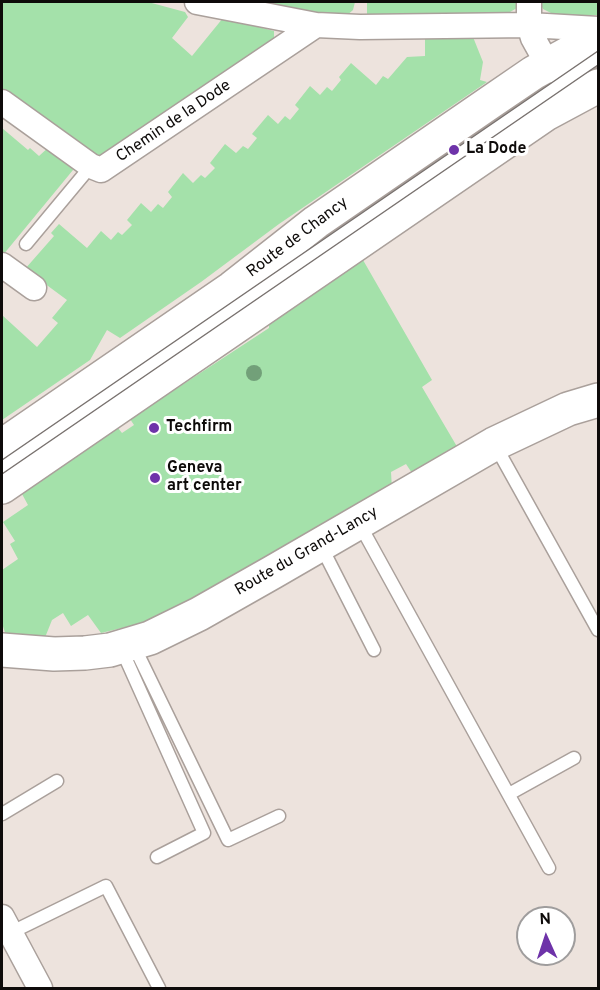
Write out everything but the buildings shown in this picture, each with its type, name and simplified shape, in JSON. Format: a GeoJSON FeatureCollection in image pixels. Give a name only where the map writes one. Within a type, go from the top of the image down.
{"type":"FeatureCollection","features":[{"type":"Feature","properties":{"kind":"main road","name":"Route de Chancy"},"geometry":{"type":"LineString","coordinates":[[2,487],[546,114],[582,75],[598,37]]}},
{"type":"Feature","properties":{"kind":"main road","name":"Route de Chancy"},"geometry":{"type":"LineString","coordinates":[[2,446],[232,288],[316,222],[533,73],[582,75]]}},
{"type":"Feature","properties":{"kind":"main road","name":"Route du Grand-Lancy"},"geometry":{"type":"LineString","coordinates":[[2,650],[71,654],[126,645],[169,629],[494,444],[568,409],[598,400]]}},
{"type":"Feature","properties":{"kind":"street"},"geometry":{"type":"LineString","coordinates":[[197,2],[316,25],[530,26],[598,29]]}},
{"type":"Feature","properties":{"kind":"street"},"geometry":{"type":"LineString","coordinates":[[529,2],[530,26],[534,40],[582,75]]}},
{"type":"Feature","properties":{"kind":"street","name":"Chemin de la Dode"},"geometry":{"type":"LineString","coordinates":[[92,166],[100,170],[113,162],[316,25]]}},
{"type":"Feature","properties":{"kind":"street"},"geometry":{"type":"LineString","coordinates":[[2,102],[92,166]]}},
{"type":"Feature","properties":{"kind":"street"},"geometry":{"type":"LineString","coordinates":[[2,265],[34,288]]}},
{"type":"Feature","properties":{"kind":"street"},"geometry":{"type":"LineString","coordinates":[[6,925],[40,988]]}},
{"type":"Feature","properties":{"kind":"lane"},"geometry":{"type":"LineString","coordinates":[[2,467],[582,75]]}},
{"type":"Feature","properties":{"kind":"lane"},"geometry":{"type":"LineString","coordinates":[[26,244],[92,166]]}},
{"type":"Feature","properties":{"kind":"lane"},"geometry":{"type":"LineString","coordinates":[[494,444],[598,630]]}},
{"type":"Feature","properties":{"kind":"lane"},"geometry":{"type":"LineString","coordinates":[[359,522],[549,868]]}},
{"type":"Feature","properties":{"kind":"lane"},"geometry":{"type":"LineString","coordinates":[[320,545],[374,650]]}},
{"type":"Feature","properties":{"kind":"lane"},"geometry":{"type":"LineString","coordinates":[[126,645],[228,840],[279,816]]}},
{"type":"Feature","properties":{"kind":"lane"},"geometry":{"type":"LineString","coordinates":[[126,645],[204,833],[157,856]]}},
{"type":"Feature","properties":{"kind":"lane"},"geometry":{"type":"LineString","coordinates":[[508,794],[574,758]]}},
{"type":"Feature","properties":{"kind":"lane"},"geometry":{"type":"LineString","coordinates":[[2,814],[57,781]]}},
{"type":"Feature","properties":{"kind":"lane"},"geometry":{"type":"LineString","coordinates":[[6,925],[106,886],[159,988]]}},
{"type":"Feature","properties":{"kind":"green space"},"geometry":{"type":"Polygon","coordinates":[[[2,2],[148,2],[185,12],[188,17],[172,38],[192,56],[223,18],[274,31],[274,42],[99,157],[2,89],[2,2]]]}},
{"type":"Feature","properties":{"kind":"green space"},"geometry":{"type":"Polygon","coordinates":[[[234,2],[355,2],[353,10],[345,17],[234,2]]]}},
{"type":"Feature","properties":{"kind":"green space"},"geometry":{"type":"Polygon","coordinates":[[[367,2],[519,2],[517,8],[503,16],[367,15],[367,2]]]}},
{"type":"Feature","properties":{"kind":"green space"},"geometry":{"type":"Polygon","coordinates":[[[540,2],[598,2],[598,15],[555,15],[543,9],[540,2]]]}},
{"type":"Feature","properties":{"kind":"green space"},"geometry":{"type":"Polygon","coordinates":[[[473,37],[483,62],[480,80],[487,82],[279,224],[120,338],[107,330],[90,360],[2,420],[2,315],[37,347],[58,323],[52,318],[67,300],[25,269],[54,236],[51,233],[59,224],[87,248],[101,231],[111,240],[118,232],[122,235],[132,225],[127,220],[141,203],[151,212],[158,204],[163,208],[172,197],[168,192],[183,173],[193,183],[201,175],[205,178],[215,168],[210,163],[225,144],[236,153],[243,146],[248,149],[257,138],[252,134],[268,115],[278,124],[285,116],[290,120],[299,109],[295,105],[310,86],[320,95],[327,87],[332,91],[341,80],[339,77],[351,63],[376,85],[383,76],[388,79],[407,57],[425,56],[425,38],[473,37]]]}},
{"type":"Feature","properties":{"kind":"green space"},"geometry":{"type":"Polygon","coordinates":[[[2,128],[28,150],[30,148],[39,156],[50,146],[72,163],[73,170],[3,255],[2,253],[2,128]]]}},
{"type":"Feature","properties":{"kind":"green space"},"geometry":{"type":"Polygon","coordinates":[[[363,260],[432,380],[422,387],[459,450],[414,476],[406,464],[391,472],[392,489],[267,561],[151,621],[101,633],[88,615],[71,626],[63,613],[52,620],[44,640],[6,636],[2,623],[2,570],[18,559],[10,544],[15,541],[3,522],[28,505],[22,494],[118,428],[122,433],[134,425],[130,419],[269,328],[269,324],[363,260]]]}},
{"type":"Feature","properties":{"kind":"tram line"},"geometry":{"type":"LineString","coordinates":[[2,460],[598,51]]}},
{"type":"Feature","properties":{"kind":"tram line"},"geometry":{"type":"LineString","coordinates":[[2,474],[598,65]]}},
{"type":"Feature","properties":{"kind":"place","name":"La Dode"},"geometry":{"type":"Point","coordinates":[454,150]}},
{"type":"Feature","properties":{"kind":"place","name":"Techfirm"},"geometry":{"type":"Point","coordinates":[154,428]}},
{"type":"Feature","properties":{"kind":"place","name":"Geneva art center"},"geometry":{"type":"Point","coordinates":[155,478]}}]}
